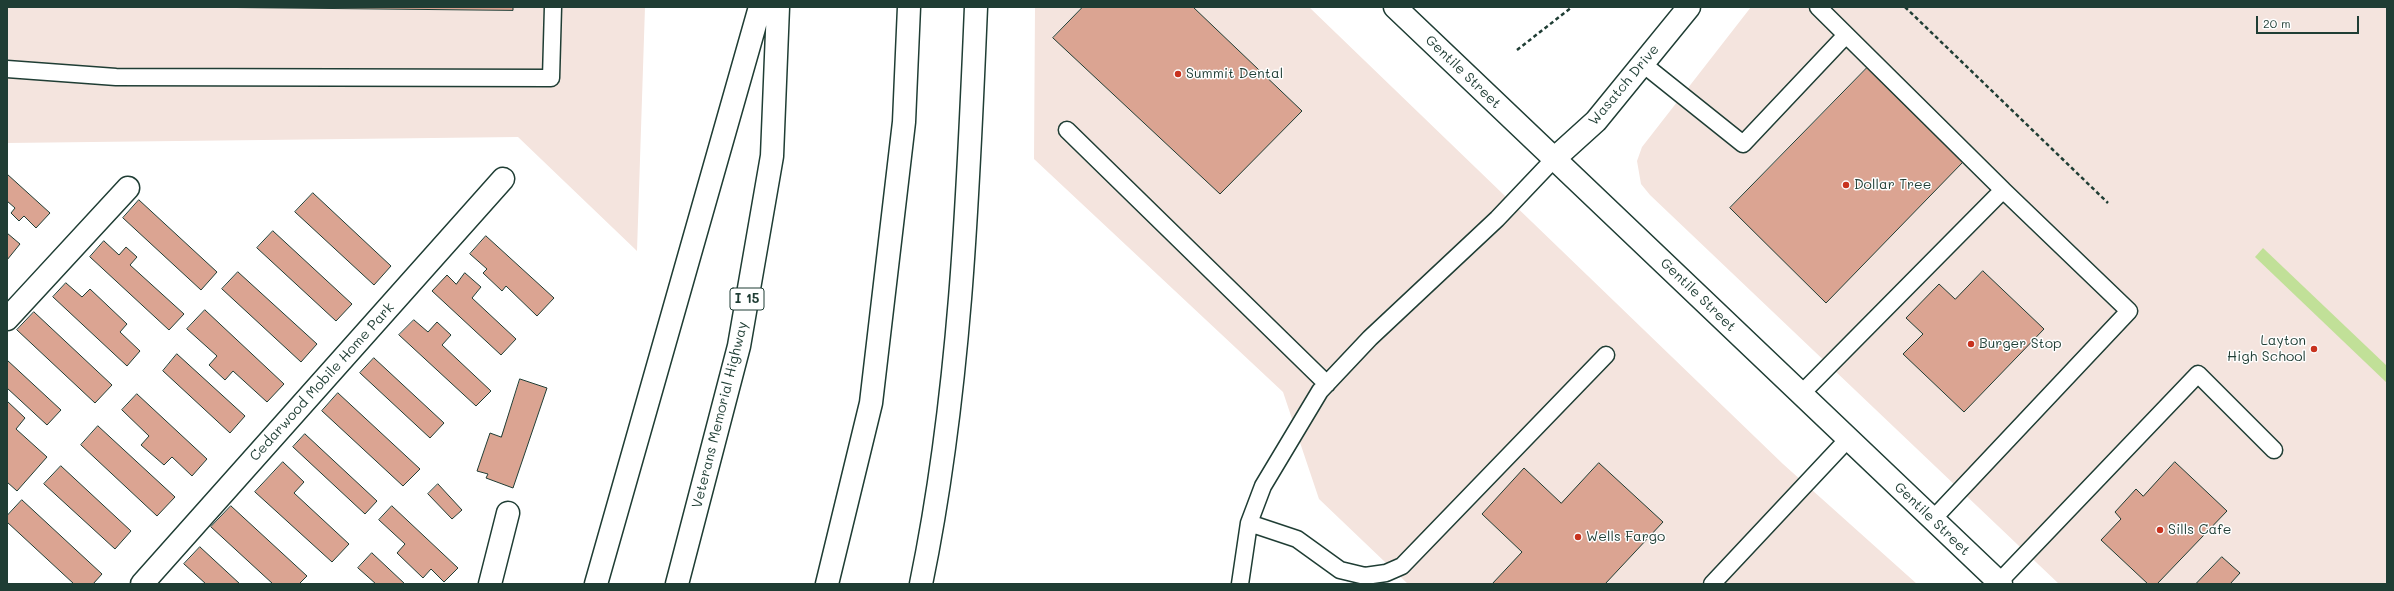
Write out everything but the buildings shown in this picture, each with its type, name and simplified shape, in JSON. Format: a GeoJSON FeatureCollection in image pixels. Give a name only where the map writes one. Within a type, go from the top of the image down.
{"type":"FeatureCollection","features":[{"type":"Feature","properties":{"kind":"main road"},"geometry":{"type":"LineString","coordinates":[[596,584],[760,7]]}},
{"type":"Feature","properties":{"kind":"main road","name":"Veterans Memorial Highway"},"geometry":{"type":"LineString","coordinates":[[677,584],[739,346],[772,156],[778,7]]}},
{"type":"Feature","properties":{"kind":"main road"},"geometry":{"type":"LineString","coordinates":[[827,584],[871,403],[904,122],[909,7]]}},
{"type":"Feature","properties":{"kind":"main road"},"geometry":{"type":"LineString","coordinates":[[921,584],[934,523],[961,295],[976,7]]}},
{"type":"Feature","properties":{"kind":"main road","name":"Gentile Street"},"geometry":{"type":"LineString","coordinates":[[1395,7],[2000,583]]}},
{"type":"Feature","properties":{"kind":"main road","name":"Wasatch Drive"},"geometry":{"type":"LineString","coordinates":[[1554,159],[1596,121],[1690,7]]}},
{"type":"Feature","properties":{"kind":"main road","name":"Cedarwood Mobile Home Park"},"geometry":{"type":"LineString","coordinates":[[142,584],[503,180]]}},
{"type":"Feature","properties":{"kind":"main road"},"geometry":{"type":"LineString","coordinates":[[7,319],[128,188]]}},
{"type":"Feature","properties":{"kind":"main road"},"geometry":{"type":"LineString","coordinates":[[490,584],[508,514]]}},
{"type":"Feature","properties":{"kind":"lane"},"geometry":{"type":"LineString","coordinates":[[7,70],[116,77],[551,78],[553,7]]}},
{"type":"Feature","properties":{"kind":"lane"},"geometry":{"type":"LineString","coordinates":[[1818,7],[2003,190],[2129,311],[1933,519]]}},
{"type":"Feature","properties":{"kind":"lane"},"geometry":{"type":"LineString","coordinates":[[1643,64],[1743,144],[1846,35]]}},
{"type":"Feature","properties":{"kind":"lane"},"geometry":{"type":"LineString","coordinates":[[1067,130],[1327,384]]}},
{"type":"Feature","properties":{"kind":"lane"},"geometry":{"type":"LineString","coordinates":[[1240,584],[1249,523],[1263,486],[1320,391],[1370,338],[1497,219],[1554,159]]}},
{"type":"Feature","properties":{"kind":"lane"},"geometry":{"type":"LineString","coordinates":[[1802,394],[2003,190]]}},
{"type":"Feature","properties":{"kind":"lane"},"geometry":{"type":"LineString","coordinates":[[1249,523],[1297,539],[1340,570],[1365,576],[1386,573],[1402,566],[1606,355]]}},
{"type":"Feature","properties":{"kind":"lane"},"geometry":{"type":"LineString","coordinates":[[2000,583],[2198,374],[2274,450]]}},
{"type":"Feature","properties":{"kind":"lane"},"geometry":{"type":"LineString","coordinates":[[1712,584],[1848,439]]}},
{"type":"Feature","properties":{"kind":"path"},"geometry":{"type":"LineString","coordinates":[[1517,50],[1572,7]]}},
{"type":"Feature","properties":{"kind":"path"},"geometry":{"type":"LineString","coordinates":[[1905,7],[2108,203]]}},
{"type":"Feature","properties":{"kind":"shaded area"},"geometry":{"type":"Polygon","coordinates":[[[7,7],[645,7],[637,251],[518,137],[7,143],[7,7]]]}},
{"type":"Feature","properties":{"kind":"shaded area"},"geometry":{"type":"Polygon","coordinates":[[[1035,7],[1309,7],[1783,464],[1917,584],[1408,584],[1319,499],[1283,392],[1034,159],[1035,7]]]}},
{"type":"Feature","properties":{"kind":"shaded area"},"geometry":{"type":"Polygon","coordinates":[[[1751,7],[2387,7],[2387,584],[2059,584],[1650,195],[1641,184],[1637,161],[1642,147],[1751,7]]]}},
{"type":"Feature","properties":{"kind":"green space"},"geometry":{"type":"Polygon","coordinates":[[[2263,248],[2387,366],[2387,383],[2255,257],[2263,248]]]}},
{"type":"Feature","properties":{"kind":"place","name":"Summit Dental"},"geometry":{"type":"Point","coordinates":[1178,74]}},
{"type":"Feature","properties":{"kind":"place","name":"Dollar Tree"},"geometry":{"type":"Point","coordinates":[1846,185]}},
{"type":"Feature","properties":{"kind":"place","name":"Burger Stop"},"geometry":{"type":"Point","coordinates":[1971,344]}},
{"type":"Feature","properties":{"kind":"place","name":"Layton High School"},"geometry":{"type":"Point","coordinates":[2314,349]}},
{"type":"Feature","properties":{"kind":"place","name":"Sills Cafe"},"geometry":{"type":"Point","coordinates":[2160,530]}},
{"type":"Feature","properties":{"kind":"place","name":"Wells Fargo"},"geometry":{"type":"Point","coordinates":[1578,537]}}]}
